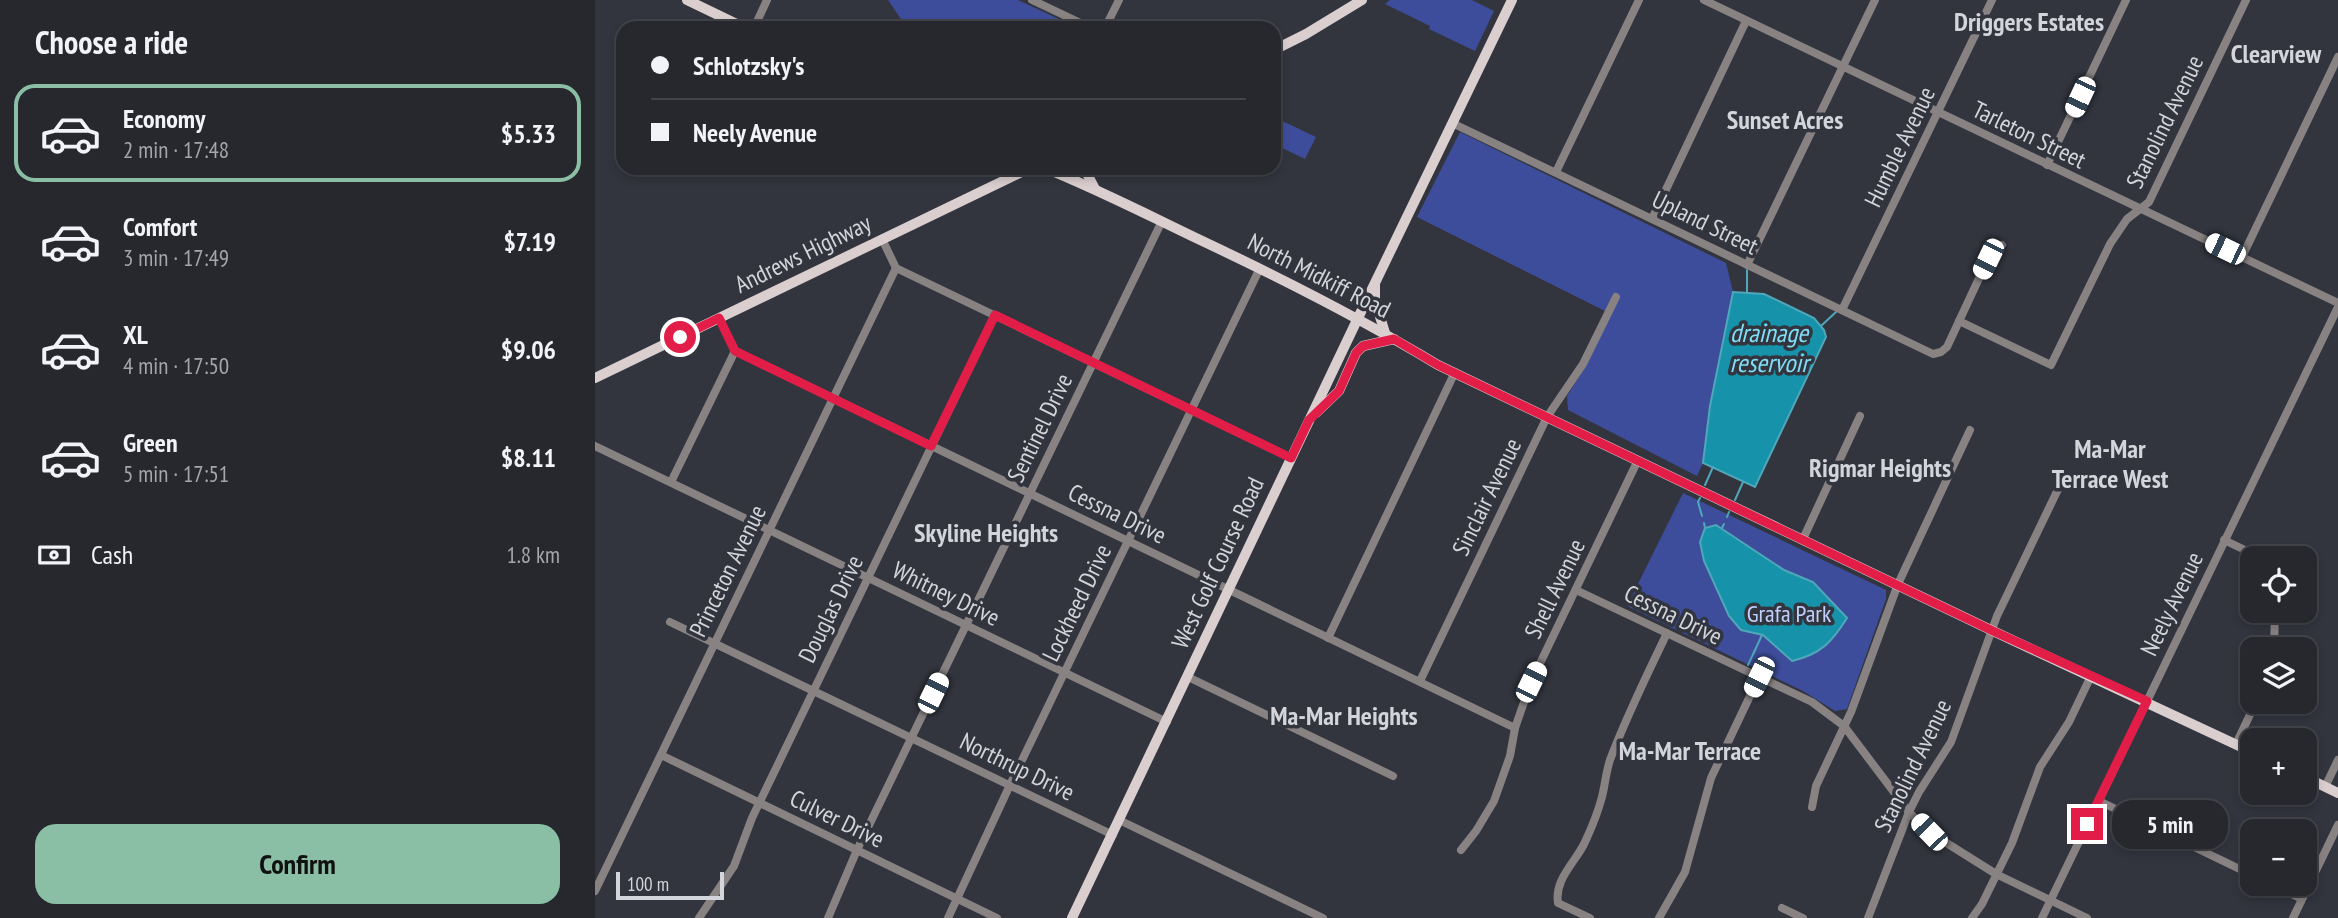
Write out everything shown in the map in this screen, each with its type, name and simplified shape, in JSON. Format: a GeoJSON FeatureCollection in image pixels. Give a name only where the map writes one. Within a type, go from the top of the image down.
{"type":"FeatureCollection","features":[{"type":"Feature","properties":{"kind":"main road"},"geometry":{"type":"LineString","coordinates":[[687,0],[730,21]]}},
{"type":"Feature","properties":{"kind":"main road"},"geometry":{"type":"LineString","coordinates":[[1281,46],[1362,0]]}},
{"type":"Feature","properties":{"kind":"main road","name":"West Golf Course Road"},"geometry":{"type":"LineString","coordinates":[[1074,918],[1357,318],[1512,0]]}},
{"type":"Feature","properties":{"kind":"main road","name":"Andrews Highway"},"geometry":{"type":"LineString","coordinates":[[595,378],[1015,175]]}},
{"type":"Feature","properties":{"kind":"main road","name":"North Midkiff Road"},"geometry":{"type":"LineString","coordinates":[[1062,175],[1260,268],[1357,318],[1438,365],[1993,631],[2240,746]]}},
{"type":"Feature","properties":{"kind":"main road"},"geometry":{"type":"LineString","coordinates":[[1088,175],[1095,189]]}},
{"type":"Feature","properties":{"kind":"main road"},"geometry":{"type":"LineString","coordinates":[[1309,420],[1339,391],[1356,353],[1363,346],[1390,336],[1375,300],[1375,282]]}},
{"type":"Feature","properties":{"kind":"main road"},"geometry":{"type":"LineString","coordinates":[[2317,783],[2338,793]]}},
{"type":"Feature","properties":{"kind":"street"},"geometry":{"type":"LineString","coordinates":[[757,21],[767,0]]}},
{"type":"Feature","properties":{"kind":"street"},"geometry":{"type":"LineString","coordinates":[[1032,0],[1076,21]]}},
{"type":"Feature","properties":{"kind":"street"},"geometry":{"type":"LineString","coordinates":[[1108,21],[1119,0]]}},
{"type":"Feature","properties":{"kind":"street"},"geometry":{"type":"LineString","coordinates":[[1556,172],[1639,0]]}},
{"type":"Feature","properties":{"kind":"street","name":"Tarleton Street"},"geometry":{"type":"LineString","coordinates":[[1704,0],[2338,305]]}},
{"type":"Feature","properties":{"kind":"street"},"geometry":{"type":"LineString","coordinates":[[1747,265],[1875,0]]}},
{"type":"Feature","properties":{"kind":"street","name":"Humble Avenue"},"geometry":{"type":"LineString","coordinates":[[1842,310],[1992,0]]}},
{"type":"Feature","properties":{"kind":"street"},"geometry":{"type":"LineString","coordinates":[[2047,165],[2126,0]]}},
{"type":"Feature","properties":{"kind":"street","name":"Stanolind Avenue"},"geometry":{"type":"LineString","coordinates":[[1959,321],[2051,365],[2110,244],[2127,219],[2149,202],[2246,0]]}},
{"type":"Feature","properties":{"kind":"street"},"geometry":{"type":"LineString","coordinates":[[1652,219],[1747,21]]}},
{"type":"Feature","properties":{"kind":"street"},"geometry":{"type":"LineString","coordinates":[[2242,257],[2338,57]]}},
{"type":"Feature","properties":{"kind":"street","name":"Upland Street"},"geometry":{"type":"LineString","coordinates":[[1452,122],[1933,354],[1947,347],[1959,321]]}},
{"type":"Feature","properties":{"kind":"street","name":"Sentinel Drive"},"geometry":{"type":"LineString","coordinates":[[828,918],[856,850],[1161,221]]}},
{"type":"Feature","properties":{"kind":"street"},"geometry":{"type":"LineString","coordinates":[[882,239],[896,268],[1291,458]]}},
{"type":"Feature","properties":{"kind":"street"},"geometry":{"type":"LineString","coordinates":[[1959,321],[1988,259],[2002,245]]}},
{"type":"Feature","properties":{"kind":"street","name":"Princeton Avenue"},"geometry":{"type":"LineString","coordinates":[[595,891],[896,268]]}},
{"type":"Feature","properties":{"kind":"street","name":"Lockheed Drive"},"geometry":{"type":"LineString","coordinates":[[948,918],[1260,268]]}},
{"type":"Feature","properties":{"kind":"street","name":"Sinclair Avenue"},"geometry":{"type":"LineString","coordinates":[[1420,681],[1547,417],[1583,364],[1616,297]]}},
{"type":"Feature","properties":{"kind":"street","name":"Neely Avenue"},"geometry":{"type":"LineString","coordinates":[[2042,918],[2338,305]]}},
{"type":"Feature","properties":{"kind":"street","name":"Douglas Drive"},"geometry":{"type":"LineString","coordinates":[[699,918],[734,866],[760,803],[813,691],[995,315]]}},
{"type":"Feature","properties":{"kind":"street"},"geometry":{"type":"LineString","coordinates":[[671,482],[735,351],[719,318]]}},
{"type":"Feature","properties":{"kind":"street","name":"Cessna Drive"},"geometry":{"type":"LineString","coordinates":[[735,351],[1515,728]]}},
{"type":"Feature","properties":{"kind":"street"},"geometry":{"type":"LineString","coordinates":[[1328,638],[1455,372]]}},
{"type":"Feature","properties":{"kind":"street"},"geometry":{"type":"LineString","coordinates":[[1803,539],[1860,416]]}},
{"type":"Feature","properties":{"kind":"street"},"geometry":{"type":"LineString","coordinates":[[1812,807],[1816,786],[1844,726],[1898,584],[1970,430]]}},
{"type":"Feature","properties":{"kind":"street","name":"Whitney Drive"},"geometry":{"type":"LineString","coordinates":[[595,446],[1167,722]]}},
{"type":"Feature","properties":{"kind":"street","name":"Shell Avenue"},"geometry":{"type":"LineString","coordinates":[[1461,850],[1494,801],[1531,682],[1638,460]]}},
{"type":"Feature","properties":{"kind":"street","name":"Stanolind Avenue"},"geometry":{"type":"LineString","coordinates":[[1868,918],[1909,812],[1951,742],[1997,616],[2063,479]]}},
{"type":"Feature","properties":{"kind":"street"},"geometry":{"type":"LineString","coordinates":[[2224,540],[2240,548]]}},
{"type":"Feature","properties":{"kind":"street","name":"Cessna Drive"},"geometry":{"type":"LineString","coordinates":[[1576,590],[1812,702],[1844,726],[1909,812],[1929,832],[1996,874],[2087,918]]}},
{"type":"Feature","properties":{"kind":"street","name":"Northrup Drive"},"geometry":{"type":"LineString","coordinates":[[670,622],[1112,835]]}},
{"type":"Feature","properties":{"kind":"street"},"geometry":{"type":"LineString","coordinates":[[1590,918],[1558,903],[1556,891],[1562,877],[1578,857],[1591,829],[1609,764],[1629,713],[1667,633]]}},
{"type":"Feature","properties":{"kind":"street"},"geometry":{"type":"LineString","coordinates":[[1972,918],[2012,843],[2040,767],[2069,722],[2091,676]]}},
{"type":"Feature","properties":{"kind":"street"},"geometry":{"type":"LineString","coordinates":[[1188,677],[1393,776]]}},
{"type":"Feature","properties":{"kind":"street"},"geometry":{"type":"LineString","coordinates":[[1659,918],[1685,872],[1711,778],[1759,677]]}},
{"type":"Feature","properties":{"kind":"street"},"geometry":{"type":"LineString","coordinates":[[2236,744],[2250,714]]}},
{"type":"Feature","properties":{"kind":"street","name":"Culver Drive"},"geometry":{"type":"LineString","coordinates":[[661,755],[997,918]]}},
{"type":"Feature","properties":{"kind":"street"},"geometry":{"type":"LineString","coordinates":[[2325,787],[2338,760]]}},
{"type":"Feature","properties":{"kind":"street"},"geometry":{"type":"LineString","coordinates":[[2099,801],[2240,869]]}},
{"type":"Feature","properties":{"kind":"street"},"geometry":{"type":"LineString","coordinates":[[1119,820],[1322,918]]}},
{"type":"Feature","properties":{"kind":"street"},"geometry":{"type":"LineString","coordinates":[[2293,918],[2338,825]]}},
{"type":"Feature","properties":{"kind":"street"},"geometry":{"type":"LineString","coordinates":[[2296,896],[2302,899]]}},
{"type":"Feature","properties":{"kind":"street"},"geometry":{"type":"LineString","coordinates":[[1782,908],[1803,918]]}},
{"type":"Feature","properties":{"kind":"green space"},"geometry":{"type":"Polygon","coordinates":[[[888,0],[1018,0],[1061,20],[1060,21],[902,21],[888,0]]]}},
{"type":"Feature","properties":{"kind":"green space"},"geometry":{"type":"Polygon","coordinates":[[[1390,0],[1472,0],[1494,11],[1475,51],[1385,4],[1390,0]]]}},
{"type":"Feature","properties":{"kind":"green space"},"geometry":{"type":"Polygon","coordinates":[[[1281,120],[1316,137],[1305,159],[1281,147],[1281,120]]]}},
{"type":"Feature","properties":{"kind":"green space"},"geometry":{"type":"Polygon","coordinates":[[[1460,132],[1726,263],[1733,292],[1703,463],[1697,476],[1568,410],[1567,396],[1587,364],[1611,314],[1417,217],[1460,132]]]}},
{"type":"Feature","properties":{"kind":"green space","name":"Grafa Park"},"geometry":{"type":"Polygon","coordinates":[[[1683,493],[1886,590],[1886,599],[1847,709],[1835,711],[1803,691],[1627,606],[1683,493]]]}},
{"type":"Feature","properties":{"kind":"water","name":"drainage reservoir"},"geometry":{"type":"Polygon","coordinates":[[[1733,292],[1764,294],[1814,318],[1826,337],[1755,487],[1703,463],[1710,406],[1733,292]]]}},
{"type":"Feature","properties":{"kind":"water"},"geometry":{"type":"Polygon","coordinates":[[[1716,525],[1784,570],[1813,582],[1847,618],[1831,640],[1811,655],[1792,661],[1763,635],[1741,630],[1729,616],[1704,561],[1700,542],[1705,528],[1716,525]]]}},
{"type":"Feature","properties":{"kind":"waterway"},"geometry":{"type":"LineString","coordinates":[[1747,270],[1747,293]]}},
{"type":"Feature","properties":{"kind":"waterway"},"geometry":{"type":"LineString","coordinates":[[1821,326],[1836,312]]}},
{"type":"Feature","properties":{"kind":"waterway"},"geometry":{"type":"LineString","coordinates":[[1705,485],[1713,467]]}},
{"type":"Feature","properties":{"kind":"waterway"},"geometry":{"type":"LineString","coordinates":[[1735,500],[1743,482]]}},
{"type":"Feature","properties":{"kind":"waterway"},"geometry":{"type":"LineString","coordinates":[[1700,498],[1698,502],[1702,516]]}},
{"type":"Feature","properties":{"kind":"waterway"},"geometry":{"type":"LineString","coordinates":[[1727,517],[1729,512]]}},
{"type":"Feature","properties":{"kind":"waterway"},"geometry":{"type":"LineString","coordinates":[[1704,523],[1705,528]]}},
{"type":"Feature","properties":{"kind":"waterway"},"geometry":{"type":"LineString","coordinates":[[1722,528],[1724,524]]}},
{"type":"Feature","properties":{"kind":"waterway"},"geometry":{"type":"LineString","coordinates":[[1748,665],[1762,635]]}},
{"type":"Feature","properties":{"kind":"district","name":"Driggers Estates"},"geometry":{"type":"Point","coordinates":[2029,22]}},
{"type":"Feature","properties":{"kind":"district","name":"Clearview"},"geometry":{"type":"Point","coordinates":[2276,54]}},
{"type":"Feature","properties":{"kind":"district","name":"Sunset Acres"},"geometry":{"type":"Point","coordinates":[1785,120]}},
{"type":"Feature","properties":{"kind":"district","name":"Ma-Mar Terrace West"},"geometry":{"type":"Point","coordinates":[2110,464]}},
{"type":"Feature","properties":{"kind":"district","name":"Rigmar Heights"},"geometry":{"type":"Point","coordinates":[1880,468]}},
{"type":"Feature","properties":{"kind":"district","name":"Skyline Heights"},"geometry":{"type":"Point","coordinates":[986,533]}},
{"type":"Feature","properties":{"kind":"district","name":"Ma-Mar Heights"},"geometry":{"type":"Point","coordinates":[1344,716]}},
{"type":"Feature","properties":{"kind":"district","name":"Ma-Mar Terrace"},"geometry":{"type":"Point","coordinates":[1690,751]}},
{"type":"Feature","properties":{"kind":"route"},"geometry":{"type":"LineString","coordinates":[[680,337],[719,318],[735,351],[931,446],[995,315],[1291,458],[1309,420],[1339,391],[1356,353],[1363,346],[1394,339],[1438,365],[1993,631],[2147,701],[2087,824]]}}]}
